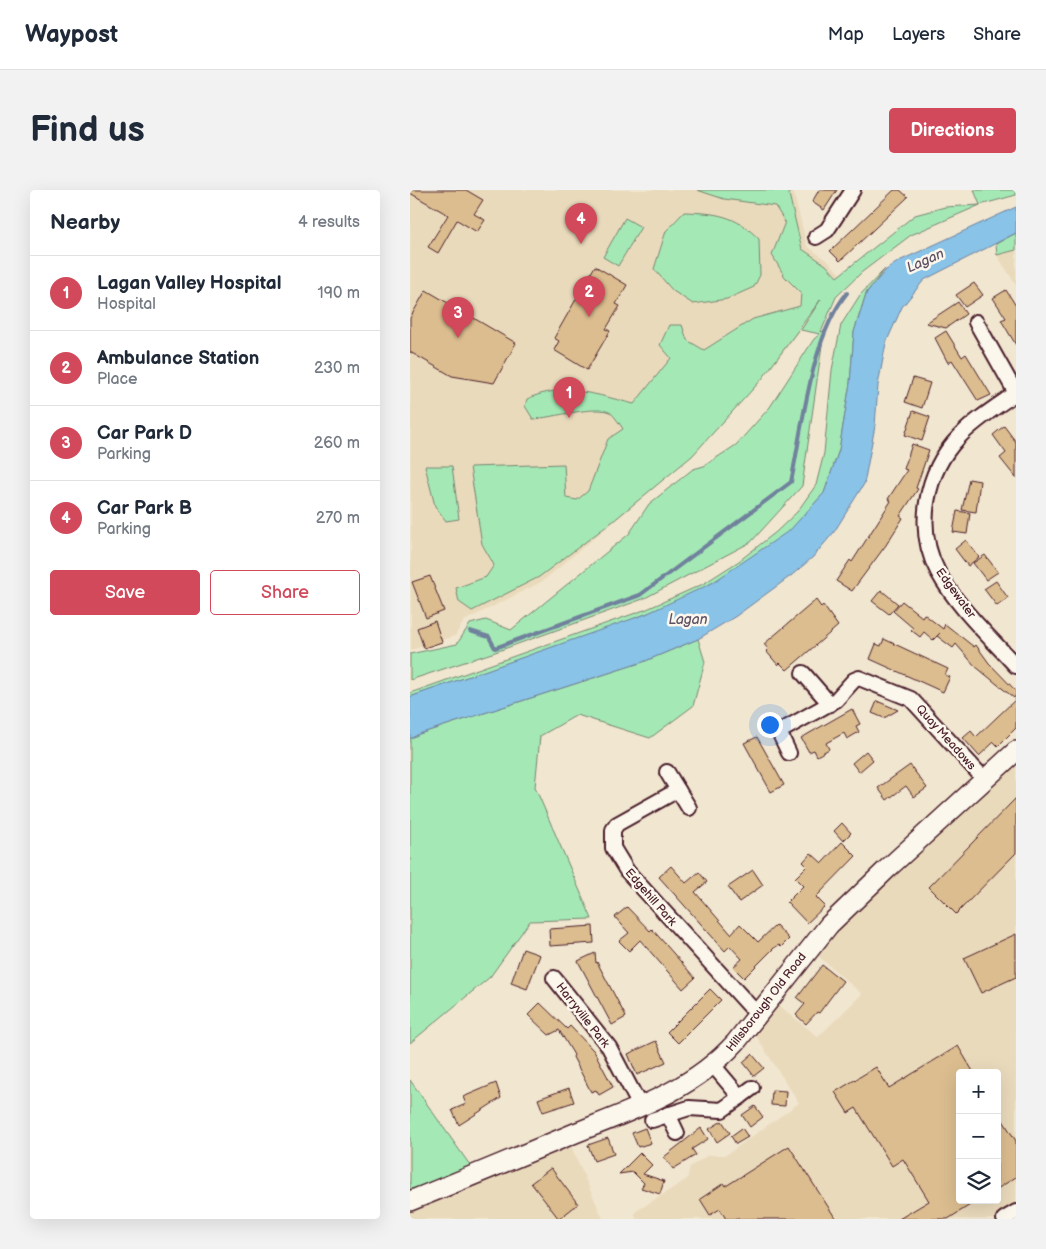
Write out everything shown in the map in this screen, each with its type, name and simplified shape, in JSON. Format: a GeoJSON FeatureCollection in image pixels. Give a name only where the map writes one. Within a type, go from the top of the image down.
{"type":"FeatureCollection","features":[{"type":"Feature","properties":{"kind":"street"},"geometry":{"type":"LineString","coordinates":[[816,237],[827,230],[853,190]]}},
{"type":"Feature","properties":{"kind":"street","name":"Edgewater"},"geometry":{"type":"LineString","coordinates":[[976,322],[1016,393],[972,424],[945,454],[931,485],[925,524],[931,554],[938,572],[973,618],[1016,666]]}},
{"type":"Feature","properties":{"kind":"street"},"geometry":{"type":"LineString","coordinates":[[803,673],[830,704]]}},
{"type":"Feature","properties":{"kind":"street","name":"Quay Meadows"},"geometry":{"type":"LineString","coordinates":[[789,752],[779,732],[830,704],[842,695],[854,680],[859,678],[911,699],[985,780]]}},
{"type":"Feature","properties":{"kind":"street","name":"Hillsborough Old Road"},"geometry":{"type":"LineString","coordinates":[[410,1201],[640,1106],[686,1084],[713,1065],[736,1042],[829,925],[1016,751]]}},
{"type":"Feature","properties":{"kind":"street"},"geometry":{"type":"LineString","coordinates":[[667,772],[689,808]]}},
{"type":"Feature","properties":{"kind":"street","name":"Edgehill Park"},"geometry":{"type":"LineString","coordinates":[[678,790],[617,824],[613,830],[613,848],[638,884],[757,1014]]}},
{"type":"Feature","properties":{"kind":"street","name":"Harryville Park"},"geometry":{"type":"LineString","coordinates":[[554,978],[609,1047],[640,1106]]}},
{"type":"Feature","properties":{"kind":"street"},"geometry":{"type":"LineString","coordinates":[[713,1065],[740,1097]]}},
{"type":"Feature","properties":{"kind":"street"},"geometry":{"type":"LineString","coordinates":[[652,1120],[689,1108],[722,1110],[752,1088]]}},
{"type":"Feature","properties":{"kind":"street"},"geometry":{"type":"LineString","coordinates":[[668,1114],[677,1133]]}},
{"type":"Feature","properties":{"kind":"street"},"geometry":{"type":"LineString","coordinates":[[1004,1219],[1016,1212]]}},
{"type":"Feature","properties":{"kind":"shaded area"},"geometry":{"type":"Polygon","coordinates":[[[410,190],[793,190],[807,246],[829,262],[843,277],[762,379],[692,456],[543,581],[464,621],[455,636],[411,650],[410,190]]]}},
{"type":"Feature","properties":{"kind":"shaded area"},"geometry":{"type":"Polygon","coordinates":[[[1016,250],[1016,285],[997,255],[1016,250]]]}},
{"type":"Feature","properties":{"kind":"shaded area"},"geometry":{"type":"Polygon","coordinates":[[[1016,751],[1016,1219],[636,1219],[635,1212],[687,1179],[690,1167],[708,1155],[726,1155],[799,1103],[749,1025],[770,998],[818,1037],[862,994],[809,948],[1016,751]]]}},
{"type":"Feature","properties":{"kind":"shaded area"},"geometry":{"type":"Polygon","coordinates":[[[567,1137],[603,1219],[410,1219],[410,1201],[567,1137]]]}},
{"type":"Feature","properties":{"kind":"green space"},"geometry":{"type":"Polygon","coordinates":[[[697,190],[788,190],[802,249],[826,265],[837,277],[915,215],[945,207],[980,205],[911,235],[862,272],[836,297],[821,332],[824,331],[802,486],[751,542],[643,599],[498,651],[410,680],[410,654],[457,644],[470,624],[486,620],[511,630],[629,534],[649,504],[693,469],[704,466],[736,445],[770,407],[814,339],[820,334],[801,330],[821,299],[762,379],[692,456],[612,522],[539,577],[472,611],[459,602],[456,588],[486,577],[494,565],[482,544],[470,467],[564,464],[566,498],[577,500],[588,491],[608,439],[623,429],[611,413],[596,410],[533,419],[525,406],[527,399],[554,391],[567,391],[594,394],[634,404],[671,358],[660,345],[669,325],[682,325],[687,340],[704,350],[753,319],[800,306],[801,293],[785,277],[772,255],[785,222],[775,206],[724,199],[697,190]]]}},
{"type":"Feature","properties":{"kind":"green space"},"geometry":{"type":"Polygon","coordinates":[[[974,190],[1016,190],[1016,195],[980,205],[974,190]]]}},
{"type":"Feature","properties":{"kind":"green space"},"geometry":{"type":"Polygon","coordinates":[[[684,212],[706,213],[725,217],[742,225],[759,239],[760,275],[754,287],[727,299],[693,304],[673,291],[654,269],[666,231],[684,212]]]}},
{"type":"Feature","properties":{"kind":"green space"},"geometry":{"type":"Polygon","coordinates":[[[625,218],[641,227],[618,266],[603,257],[625,218]]]}},
{"type":"Feature","properties":{"kind":"green space"},"geometry":{"type":"Polygon","coordinates":[[[1016,233],[1016,250],[997,255],[996,244],[1016,233]]]}},
{"type":"Feature","properties":{"kind":"green space"},"geometry":{"type":"Polygon","coordinates":[[[885,269],[866,293],[854,332],[850,383],[839,450],[824,493],[789,532],[746,562],[689,597],[620,624],[410,697],[410,693],[647,609],[703,584],[739,561],[776,532],[797,512],[816,485],[824,453],[832,370],[841,325],[860,295],[885,269]]]}},
{"type":"Feature","properties":{"kind":"green space"},"geometry":{"type":"Polygon","coordinates":[[[425,466],[452,466],[459,519],[446,521],[435,506],[425,466]]]}},
{"type":"Feature","properties":{"kind":"green space"},"geometry":{"type":"Polygon","coordinates":[[[698,639],[705,662],[693,706],[650,738],[577,715],[540,736],[535,787],[592,919],[530,921],[490,977],[410,1043],[410,739],[419,734],[643,662],[698,639]]]}},
{"type":"Feature","properties":{"kind":"green space"},"geometry":{"type":"Polygon","coordinates":[[[410,1080],[472,1168],[410,1196],[410,1080]]]}},
{"type":"Feature","properties":{"kind":"water","name":"Lagan"},"geometry":{"type":"Polygon","coordinates":[[[1016,207],[1016,233],[924,280],[902,307],[886,343],[878,385],[875,426],[864,484],[834,532],[813,557],[792,575],[736,616],[698,639],[643,662],[419,734],[410,739],[410,697],[646,614],[712,583],[790,530],[824,493],[839,450],[850,383],[854,332],[867,292],[886,270],[899,261],[1016,207]]]}},
{"type":"Feature","properties":{"kind":"building"},"geometry":{"type":"Polygon","coordinates":[[[410,190],[466,190],[483,200],[474,214],[485,220],[477,232],[457,220],[438,253],[428,247],[448,215],[410,193],[410,190]]]}},
{"type":"Feature","properties":{"kind":"building"},"geometry":{"type":"Polygon","coordinates":[[[819,190],[837,190],[824,210],[812,202],[819,190]]]}},
{"type":"Feature","properties":{"kind":"building"},"geometry":{"type":"Polygon","coordinates":[[[894,190],[900,190],[908,197],[840,261],[830,251],[894,190]]]}},
{"type":"Feature","properties":{"kind":"building"},"geometry":{"type":"Polygon","coordinates":[[[595,266],[627,285],[616,304],[620,306],[606,329],[610,331],[587,370],[554,350],[559,341],[554,338],[595,266]]]}},
{"type":"Feature","properties":{"kind":"building"},"geometry":{"type":"Polygon","coordinates":[[[974,283],[983,295],[965,307],[956,295],[974,283]]]}},
{"type":"Feature","properties":{"kind":"building"},"geometry":{"type":"Polygon","coordinates":[[[426,290],[516,343],[494,383],[452,376],[410,352],[410,318],[426,290]]]}},
{"type":"Feature","properties":{"kind":"building"},"geometry":{"type":"Polygon","coordinates":[[[1006,290],[1016,306],[1016,345],[1001,320],[1006,318],[993,298],[1006,290]]]}},
{"type":"Feature","properties":{"kind":"building"},"geometry":{"type":"Polygon","coordinates":[[[958,302],[966,314],[946,328],[926,323],[958,302]]]}},
{"type":"Feature","properties":{"kind":"building"},"geometry":{"type":"Polygon","coordinates":[[[946,331],[962,357],[966,354],[991,395],[978,401],[952,360],[948,363],[935,338],[946,331]]]}},
{"type":"Feature","properties":{"kind":"building"},"geometry":{"type":"Polygon","coordinates":[[[913,378],[930,383],[922,408],[905,402],[913,378]]]}},
{"type":"Feature","properties":{"kind":"building"},"geometry":{"type":"Polygon","coordinates":[[[913,411],[930,417],[922,441],[905,435],[913,411]]]}},
{"type":"Feature","properties":{"kind":"building"},"geometry":{"type":"Polygon","coordinates":[[[1004,426],[1016,442],[1016,478],[1000,458],[1006,453],[993,435],[1004,426]]]}},
{"type":"Feature","properties":{"kind":"building"},"geometry":{"type":"Polygon","coordinates":[[[912,444],[929,450],[916,488],[918,489],[900,516],[903,518],[886,545],[852,591],[836,581],[850,560],[852,562],[891,501],[888,499],[907,470],[904,469],[912,444]]]}},
{"type":"Feature","properties":{"kind":"building"},"geometry":{"type":"Polygon","coordinates":[[[969,479],[980,481],[976,512],[962,510],[969,479]]]}},
{"type":"Feature","properties":{"kind":"building"},"geometry":{"type":"Polygon","coordinates":[[[957,511],[970,513],[967,534],[953,532],[957,511]]]}},
{"type":"Feature","properties":{"kind":"building"},"geometry":{"type":"Polygon","coordinates":[[[966,540],[979,557],[968,566],[955,549],[966,540]]]}},
{"type":"Feature","properties":{"kind":"building"},"geometry":{"type":"Polygon","coordinates":[[[985,555],[998,572],[986,580],[973,563],[985,555]]]}},
{"type":"Feature","properties":{"kind":"building"},"geometry":{"type":"Polygon","coordinates":[[[430,576],[444,611],[426,618],[412,582],[430,576]]]}},
{"type":"Feature","properties":{"kind":"building"},"geometry":{"type":"Polygon","coordinates":[[[996,581],[1008,598],[997,606],[984,589],[996,581]]]}},
{"type":"Feature","properties":{"kind":"building"},"geometry":{"type":"Polygon","coordinates":[[[881,590],[898,604],[889,614],[872,601],[881,590]]]}},
{"type":"Feature","properties":{"kind":"building"},"geometry":{"type":"Polygon","coordinates":[[[816,600],[821,607],[823,605],[838,626],[787,670],[780,663],[778,665],[766,651],[768,649],[764,644],[816,600]]]}},
{"type":"Feature","properties":{"kind":"building"},"geometry":{"type":"Polygon","coordinates":[[[902,601],[922,617],[924,614],[943,629],[945,624],[974,647],[976,645],[989,663],[1016,691],[1014,698],[975,666],[956,644],[953,648],[937,636],[933,640],[924,632],[920,637],[911,630],[913,628],[893,611],[902,601]]]}},
{"type":"Feature","properties":{"kind":"building"},"geometry":{"type":"Polygon","coordinates":[[[435,621],[442,642],[424,648],[417,628],[435,621]]]}},
{"type":"Feature","properties":{"kind":"building"},"geometry":{"type":"Polygon","coordinates":[[[884,639],[948,669],[945,675],[950,677],[943,692],[870,659],[876,644],[881,646],[884,639]]]}},
{"type":"Feature","properties":{"kind":"building"},"geometry":{"type":"Polygon","coordinates":[[[1016,699],[1016,728],[998,746],[994,742],[979,756],[963,738],[971,731],[976,737],[1016,699]]]}},
{"type":"Feature","properties":{"kind":"building"},"geometry":{"type":"Polygon","coordinates":[[[877,701],[898,710],[884,718],[872,713],[877,701]]]}},
{"type":"Feature","properties":{"kind":"building"},"geometry":{"type":"Polygon","coordinates":[[[852,709],[860,724],[856,726],[859,732],[847,739],[844,733],[826,743],[829,749],[817,756],[814,750],[809,752],[801,738],[852,709]]]}},
{"type":"Feature","properties":{"kind":"building"},"geometry":{"type":"Polygon","coordinates":[[[757,737],[784,785],[771,792],[744,743],[757,737]]]}},
{"type":"Feature","properties":{"kind":"building"},"geometry":{"type":"Polygon","coordinates":[[[866,751],[873,760],[859,772],[852,763],[866,751]]]}},
{"type":"Feature","properties":{"kind":"building"},"geometry":{"type":"Polygon","coordinates":[[[910,765],[927,788],[914,797],[906,786],[887,800],[878,788],[910,765]]]}},
{"type":"Feature","properties":{"kind":"building"},"geometry":{"type":"Polygon","coordinates":[[[1016,798],[1016,853],[956,914],[929,887],[1016,798]]]}},
{"type":"Feature","properties":{"kind":"building"},"geometry":{"type":"Polygon","coordinates":[[[842,823],[851,833],[843,841],[834,831],[842,823]]]}},
{"type":"Feature","properties":{"kind":"building"},"geometry":{"type":"Polygon","coordinates":[[[842,842],[856,856],[816,897],[825,906],[807,923],[787,902],[803,886],[795,878],[807,866],[803,862],[811,853],[822,863],[842,842]]]}},
{"type":"Feature","properties":{"kind":"building"},"geometry":{"type":"Polygon","coordinates":[[[671,866],[686,883],[699,872],[707,882],[695,892],[731,934],[740,924],[758,942],[776,925],[789,939],[781,947],[779,945],[774,948],[744,978],[733,967],[742,959],[730,946],[725,951],[659,877],[671,866]]]}},
{"type":"Feature","properties":{"kind":"building"},"geometry":{"type":"Polygon","coordinates":[[[753,870],[763,885],[739,902],[728,887],[753,870]]]}},
{"type":"Feature","properties":{"kind":"building"},"geometry":{"type":"Polygon","coordinates":[[[627,907],[650,931],[652,929],[695,978],[683,989],[640,940],[629,951],[619,941],[629,933],[615,917],[627,907]]]}},
{"type":"Feature","properties":{"kind":"building"},"geometry":{"type":"Polygon","coordinates":[[[593,926],[594,943],[550,946],[549,929],[593,926]]]}},
{"type":"Feature","properties":{"kind":"building"},"geometry":{"type":"Polygon","coordinates":[[[1016,934],[1016,977],[981,993],[964,958],[1016,934]]]}},
{"type":"Feature","properties":{"kind":"building"},"geometry":{"type":"Polygon","coordinates":[[[523,949],[540,955],[527,989],[511,983],[523,949]]]}},
{"type":"Feature","properties":{"kind":"building"},"geometry":{"type":"Polygon","coordinates":[[[595,953],[596,963],[626,1017],[612,1025],[578,961],[595,953]]]}},
{"type":"Feature","properties":{"kind":"building"},"geometry":{"type":"Polygon","coordinates":[[[822,965],[843,981],[819,1013],[817,1012],[806,1024],[796,1015],[805,1004],[797,998],[822,965]]]}},
{"type":"Feature","properties":{"kind":"building"},"geometry":{"type":"Polygon","coordinates":[[[710,989],[721,1000],[678,1043],[667,1032],[710,989]]]}},
{"type":"Feature","properties":{"kind":"building"},"geometry":{"type":"Polygon","coordinates":[[[540,1003],[567,1029],[570,1026],[594,1051],[613,1087],[599,1095],[596,1090],[591,1092],[573,1057],[574,1055],[559,1030],[549,1035],[528,1015],[540,1003]]]}},
{"type":"Feature","properties":{"kind":"building"},"geometry":{"type":"Polygon","coordinates":[[[656,1041],[666,1062],[637,1075],[628,1054],[656,1041]]]}},
{"type":"Feature","properties":{"kind":"building"},"geometry":{"type":"Polygon","coordinates":[[[958,1046],[972,1069],[956,1069],[956,1204],[972,1204],[948,1219],[899,1219],[929,1201],[903,1159],[892,1166],[856,1108],[848,1113],[835,1092],[876,1067],[889,1088],[958,1046]]]}},
{"type":"Feature","properties":{"kind":"building"},"geometry":{"type":"Polygon","coordinates":[[[752,1054],[764,1068],[754,1076],[743,1062],[752,1054]]]}},
{"type":"Feature","properties":{"kind":"building"},"geometry":{"type":"Polygon","coordinates":[[[496,1083],[501,1098],[459,1125],[452,1110],[466,1104],[463,1097],[496,1083]]]}},
{"type":"Feature","properties":{"kind":"building"},"geometry":{"type":"Polygon","coordinates":[[[569,1088],[574,1102],[543,1112],[538,1099],[569,1088]]]}},
{"type":"Feature","properties":{"kind":"building"},"geometry":{"type":"Polygon","coordinates":[[[772,1090],[786,1091],[785,1106],[771,1105],[772,1090]]]}},
{"type":"Feature","properties":{"kind":"building"},"geometry":{"type":"Polygon","coordinates":[[[755,1106],[763,1117],[750,1127],[742,1115],[755,1106]]]}},
{"type":"Feature","properties":{"kind":"building"},"geometry":{"type":"Polygon","coordinates":[[[1001,1117],[1016,1141],[1016,1177],[1001,1186],[1001,1117]]]}},
{"type":"Feature","properties":{"kind":"building"},"geometry":{"type":"Polygon","coordinates":[[[722,1121],[730,1133],[717,1142],[709,1129],[722,1121]]]}},
{"type":"Feature","properties":{"kind":"building"},"geometry":{"type":"Polygon","coordinates":[[[645,1128],[651,1143],[638,1147],[632,1133],[645,1128]]]}},
{"type":"Feature","properties":{"kind":"building"},"geometry":{"type":"Polygon","coordinates":[[[701,1128],[708,1139],[692,1149],[696,1155],[673,1169],[664,1157],[701,1128]]]}},
{"type":"Feature","properties":{"kind":"building"},"geometry":{"type":"Polygon","coordinates":[[[742,1128],[748,1137],[736,1144],[731,1136],[742,1128]]]}},
{"type":"Feature","properties":{"kind":"building"},"geometry":{"type":"Polygon","coordinates":[[[608,1138],[614,1154],[594,1161],[588,1145],[608,1138]]]}},
{"type":"Feature","properties":{"kind":"building"},"geometry":{"type":"Polygon","coordinates":[[[789,1146],[836,1219],[726,1219],[720,1209],[710,1215],[700,1199],[724,1183],[726,1186],[789,1146]]]}},
{"type":"Feature","properties":{"kind":"building"},"geometry":{"type":"Polygon","coordinates":[[[640,1153],[652,1165],[643,1174],[664,1181],[660,1194],[641,1188],[644,1183],[633,1172],[619,1174],[640,1153]]]}},
{"type":"Feature","properties":{"kind":"building"},"geometry":{"type":"Polygon","coordinates":[[[551,1168],[578,1204],[559,1219],[531,1183],[551,1168]]]}},
{"type":"Feature","properties":{"kind":"waterway"},"geometry":{"type":"LineString","coordinates":[[470,631],[489,637],[495,648],[640,595],[791,482],[804,409],[817,357],[835,311],[847,293]]}},
{"type":"Feature","properties":{"kind":"place","name":"Car Park B"},"geometry":{"type":"Point","coordinates":[581,244]}},
{"type":"Feature","properties":{"kind":"place","name":"Ambulance Station"},"geometry":{"type":"Point","coordinates":[589,317]}},
{"type":"Feature","properties":{"kind":"place","name":"Car Park D"},"geometry":{"type":"Point","coordinates":[458,338]}},
{"type":"Feature","properties":{"kind":"place","name":"Lagan Valley Hospital"},"geometry":{"type":"Point","coordinates":[569,418]}}]}
